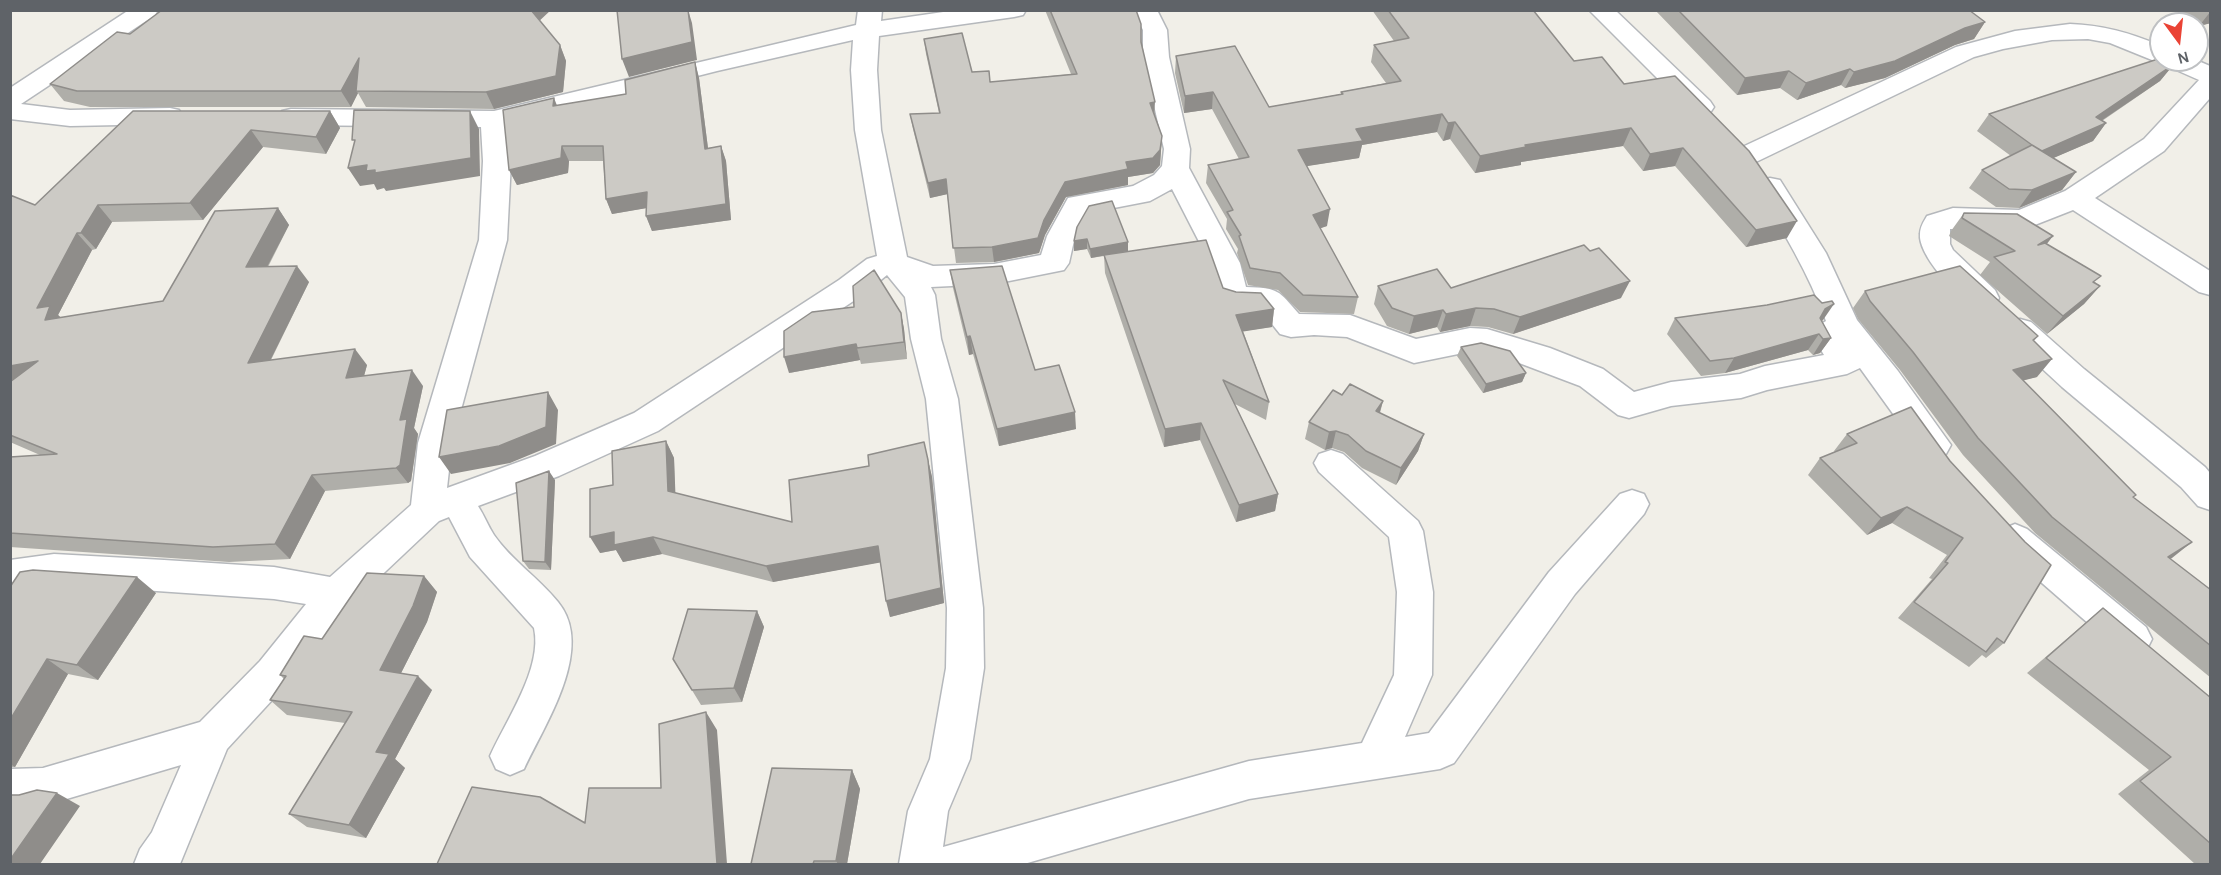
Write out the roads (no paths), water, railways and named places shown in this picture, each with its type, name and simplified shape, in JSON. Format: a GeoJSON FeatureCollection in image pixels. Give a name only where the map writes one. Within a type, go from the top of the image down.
{"type":"FeatureCollection","features":[{"type":"Feature","properties":{"kind":"street"},"geometry":{"type":"LineString","coordinates":[[10,100],[146,10]]}},
{"type":"Feature","properties":{"kind":"street"},"geometry":{"type":"LineString","coordinates":[[271,117],[494,119],[716,64],[868,20],[1014,10]]}},
{"type":"Feature","properties":{"kind":"street"},"geometry":{"type":"LineString","coordinates":[[1145,10],[1155,30],[1156,57],[1177,149],[1175,168],[1225,263],[1234,297],[1268,298],[1291,326],[1314,324],[1350,326],[1414,351],[1425,351],[1469,340],[1492,340],[1564,365],[1599,381],[1629,406],[1671,394],[1741,386],[1765,378],[1847,362],[1827,334],[1844,325]]}},
{"type":"Feature","properties":{"kind":"street"},"geometry":{"type":"LineString","coordinates":[[1601,10],[1748,155],[1806,240],[1844,325],[1949,466]]}},
{"type":"Feature","properties":{"kind":"street"},"geometry":{"type":"LineString","coordinates":[[868,20],[863,82],[868,141],[894,263],[920,295],[926,339],[942,399],[965,608],[965,668],[950,759],[928,811],[920,864]]}},
{"type":"Feature","properties":{"kind":"street"},"geometry":{"type":"LineString","coordinates":[[1971,23],[2001,43]]}},
{"type":"Feature","properties":{"kind":"street"},"geometry":{"type":"LineString","coordinates":[[1748,155],[1965,52],[2046,34],[2089,32],[2116,38],[2149,50]]}},
{"type":"Feature","properties":{"kind":"street"},"geometry":{"type":"LineString","coordinates":[[2211,83],[2154,145],[2076,198],[2022,220],[1948,219],[1937,223],[1933,235],[1934,244],[1961,277],[2073,378],[2193,477],[2211,496]]}},
{"type":"Feature","properties":{"kind":"street"},"geometry":{"type":"LineString","coordinates":[[10,111],[70,118],[191,116]]}},
{"type":"Feature","properties":{"kind":"street"},"geometry":{"type":"LineString","coordinates":[[494,119],[497,162],[493,240],[435,443],[442,505],[545,612],[551,622],[554,636],[544,682],[510,756]]}},
{"type":"Feature","properties":{"kind":"street"},"geometry":{"type":"LineString","coordinates":[[156,864],[167,847],[212,738],[273,673],[337,594],[442,505],[546,466],[646,422],[850,288],[877,266],[894,263],[932,277],[994,274],[1054,263],[1061,236],[1078,205],[1140,194],[1164,181],[1175,168]]}},
{"type":"Feature","properties":{"kind":"street"},"geometry":{"type":"LineString","coordinates":[[2076,198],[2211,285]]}},
{"type":"Feature","properties":{"kind":"street"},"geometry":{"type":"LineString","coordinates":[[1330,463],[1406,531],[1415,592],[1413,675],[1374,761]]}},
{"type":"Feature","properties":{"kind":"street"},"geometry":{"type":"LineString","coordinates":[[953,864],[1249,780],[1440,750],[1562,583],[1632,504]]}},
{"type":"Feature","properties":{"kind":"street"},"geometry":{"type":"LineString","coordinates":[[1993,516],[2021,546],[2156,659]]}},
{"type":"Feature","properties":{"kind":"street"},"geometry":{"type":"LineString","coordinates":[[10,575],[54,569],[164,575],[274,582],[337,594]]}},
{"type":"Feature","properties":{"kind":"street"},"geometry":{"type":"LineString","coordinates":[[10,788],[43,787],[212,738]]}}]}
